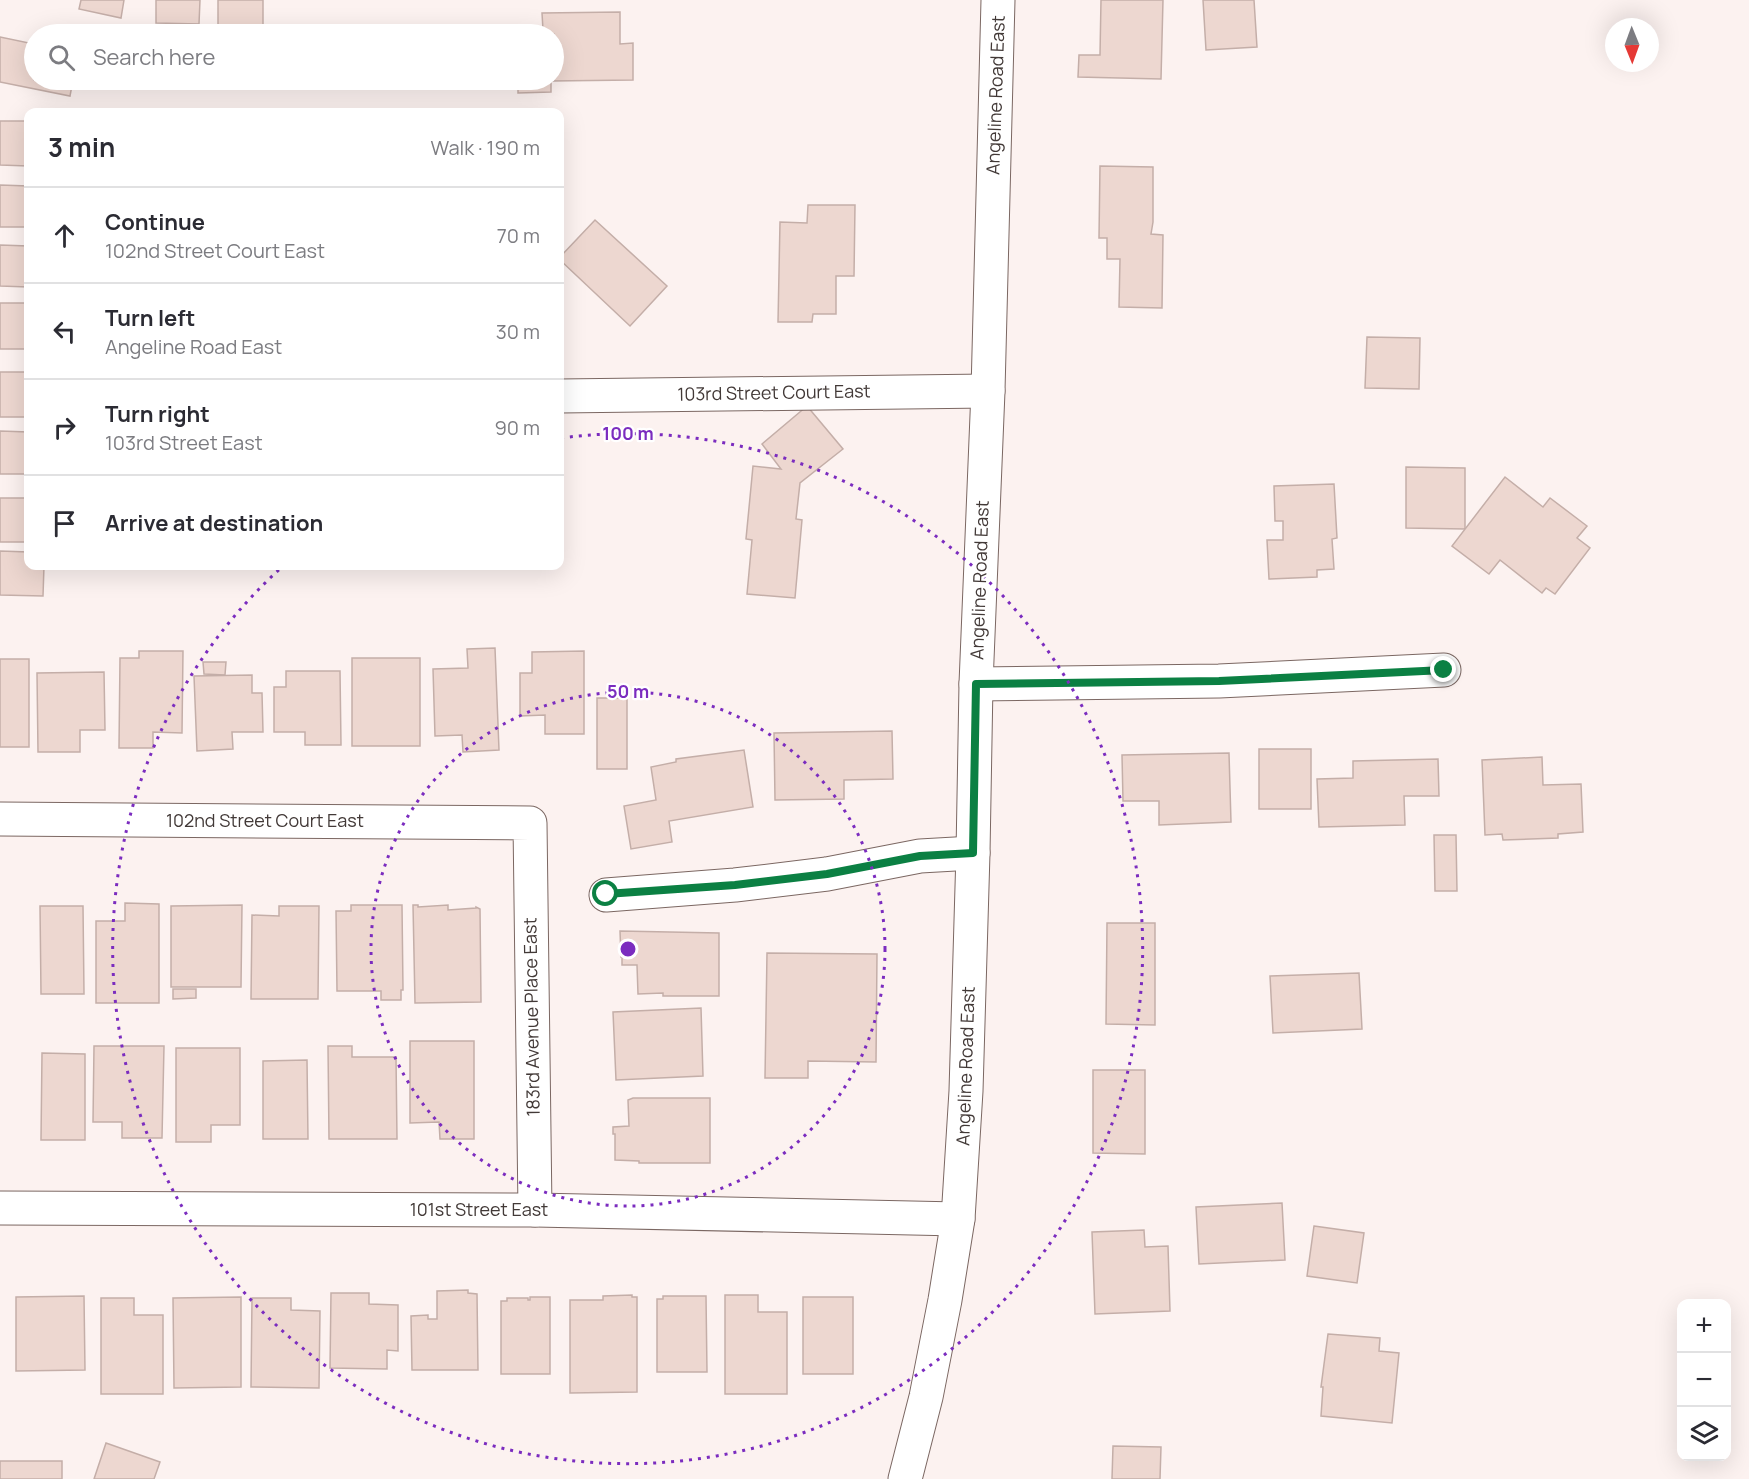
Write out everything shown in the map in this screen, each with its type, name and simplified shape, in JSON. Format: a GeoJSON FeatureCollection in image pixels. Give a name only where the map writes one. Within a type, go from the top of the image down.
{"type":"FeatureCollection","features":[{"type":"Feature","properties":{"kind":"street","name":"Angeline Road East"},"geometry":{"type":"LineString","coordinates":[[905,1479],[926,1397],[958,1219],[966,1091],[976,684],[988,391],[998,0]]}},
{"type":"Feature","properties":{"kind":"street","name":"103rd Street Court East"},"geometry":{"type":"LineString","coordinates":[[564,396],[988,391]]}},
{"type":"Feature","properties":{"kind":"street"},"geometry":{"type":"LineString","coordinates":[[976,684],[1219,681],[1444,670]]}},
{"type":"Feature","properties":{"kind":"street","name":"102nd Street Court East"},"geometry":{"type":"LineString","coordinates":[[0,819],[530,823]]}},
{"type":"Feature","properties":{"kind":"street","name":"183rd Avenue Place East"},"geometry":{"type":"LineString","coordinates":[[530,823],[535,1210]]}},
{"type":"Feature","properties":{"kind":"street"},"geometry":{"type":"LineString","coordinates":[[606,894],[735,885],[827,874],[920,856],[973,853]]}},
{"type":"Feature","properties":{"kind":"street","name":"101st Street East"},"geometry":{"type":"LineString","coordinates":[[0,1208],[535,1210],[958,1219]]}},
{"type":"Feature","properties":{"kind":"building"},"geometry":{"type":"Polygon","coordinates":[[[81,0],[124,0],[121,18],[79,9],[81,0]]]}},
{"type":"Feature","properties":{"kind":"building"},"geometry":{"type":"Polygon","coordinates":[[[156,0],[200,0],[199,24],[156,23],[156,0]]]}},
{"type":"Feature","properties":{"kind":"building"},"geometry":{"type":"Polygon","coordinates":[[[218,0],[263,0],[263,24],[218,24],[218,0]]]}},
{"type":"Feature","properties":{"kind":"building"},"geometry":{"type":"Polygon","coordinates":[[[1101,0],[1163,0],[1161,79],[1078,77],[1079,55],[1100,55],[1101,0]]]}},
{"type":"Feature","properties":{"kind":"building"},"geometry":{"type":"Polygon","coordinates":[[[1203,0],[1254,0],[1257,47],[1206,50],[1203,0]]]}},
{"type":"Feature","properties":{"kind":"building"},"geometry":{"type":"Polygon","coordinates":[[[620,12],[620,44],[633,43],[633,80],[564,81],[564,24],[543,24],[542,13],[620,12]]]}},
{"type":"Feature","properties":{"kind":"building"},"geometry":{"type":"Polygon","coordinates":[[[0,37],[24,42],[24,87],[0,82],[0,37]]]}},
{"type":"Feature","properties":{"kind":"building"},"geometry":{"type":"Polygon","coordinates":[[[40,90],[71,90],[70,96],[40,90]]]}},
{"type":"Feature","properties":{"kind":"building"},"geometry":{"type":"Polygon","coordinates":[[[518,90],[551,90],[551,92],[518,93],[518,90]]]}},
{"type":"Feature","properties":{"kind":"building"},"geometry":{"type":"Polygon","coordinates":[[[0,121],[24,121],[24,166],[0,165],[0,121]]]}},
{"type":"Feature","properties":{"kind":"building"},"geometry":{"type":"Polygon","coordinates":[[[1100,166],[1153,167],[1151,234],[1163,235],[1162,308],[1119,307],[1120,259],[1107,259],[1107,238],[1099,238],[1100,166]]]}},
{"type":"Feature","properties":{"kind":"building"},"geometry":{"type":"Polygon","coordinates":[[[0,185],[24,186],[24,227],[0,227],[0,185]]]}},
{"type":"Feature","properties":{"kind":"building"},"geometry":{"type":"Polygon","coordinates":[[[808,205],[855,205],[854,276],[836,276],[836,314],[813,314],[812,322],[778,322],[780,222],[807,223],[808,205]]]}},
{"type":"Feature","properties":{"kind":"building"},"geometry":{"type":"Polygon","coordinates":[[[595,220],[667,286],[630,326],[564,264],[564,253],[595,220]]]}},
{"type":"Feature","properties":{"kind":"building"},"geometry":{"type":"Polygon","coordinates":[[[0,245],[24,246],[24,287],[0,286],[0,245]]]}},
{"type":"Feature","properties":{"kind":"building"},"geometry":{"type":"Polygon","coordinates":[[[0,303],[24,303],[24,349],[0,349],[0,303]]]}},
{"type":"Feature","properties":{"kind":"building"},"geometry":{"type":"Polygon","coordinates":[[[1367,337],[1420,338],[1419,389],[1365,388],[1367,337]]]}},
{"type":"Feature","properties":{"kind":"building"},"geometry":{"type":"Polygon","coordinates":[[[0,372],[24,372],[24,417],[0,417],[0,372]]]}},
{"type":"Feature","properties":{"kind":"building"},"geometry":{"type":"Polygon","coordinates":[[[807,406],[843,449],[800,483],[796,519],[802,520],[795,598],[747,594],[752,540],[746,539],[753,466],[781,469],[762,444],[807,406]]]}},
{"type":"Feature","properties":{"kind":"building"},"geometry":{"type":"Polygon","coordinates":[[[0,431],[24,432],[24,474],[0,474],[0,431]]]}},
{"type":"Feature","properties":{"kind":"building"},"geometry":{"type":"Polygon","coordinates":[[[1406,467],[1465,468],[1465,529],[1406,528],[1406,467]]]}},
{"type":"Feature","properties":{"kind":"building"},"geometry":{"type":"Polygon","coordinates":[[[1505,477],[1543,507],[1550,498],[1587,526],[1577,538],[1590,548],[1555,594],[1546,588],[1542,593],[1500,560],[1489,574],[1452,546],[1505,477]]]}},
{"type":"Feature","properties":{"kind":"building"},"geometry":{"type":"Polygon","coordinates":[[[1334,484],[1337,538],[1332,539],[1334,569],[1317,570],[1317,577],[1269,579],[1267,540],[1283,540],[1283,521],[1275,521],[1274,486],[1334,484]]]}},
{"type":"Feature","properties":{"kind":"building"},"geometry":{"type":"Polygon","coordinates":[[[0,498],[24,498],[24,542],[0,542],[0,498]]]}},
{"type":"Feature","properties":{"kind":"building"},"geometry":{"type":"Polygon","coordinates":[[[0,551],[24,552],[24,570],[44,570],[43,596],[0,595],[0,551]]]}},
{"type":"Feature","properties":{"kind":"building"},"geometry":{"type":"Polygon","coordinates":[[[495,648],[499,750],[463,752],[462,735],[435,736],[433,669],[468,668],[467,649],[495,648]]]}},
{"type":"Feature","properties":{"kind":"building"},"geometry":{"type":"Polygon","coordinates":[[[139,651],[183,651],[182,733],[153,732],[153,748],[119,748],[120,658],[139,658],[139,651]]]}},
{"type":"Feature","properties":{"kind":"building"},"geometry":{"type":"Polygon","coordinates":[[[584,651],[584,734],[545,734],[545,715],[520,716],[520,673],[532,673],[532,652],[584,651]]]}},
{"type":"Feature","properties":{"kind":"building"},"geometry":{"type":"Polygon","coordinates":[[[352,658],[420,658],[420,746],[352,746],[352,658]]]}},
{"type":"Feature","properties":{"kind":"building"},"geometry":{"type":"Polygon","coordinates":[[[0,659],[29,659],[29,747],[0,747],[0,659]]]}},
{"type":"Feature","properties":{"kind":"building"},"geometry":{"type":"Polygon","coordinates":[[[203,662],[226,662],[225,675],[204,674],[203,662]]]}},
{"type":"Feature","properties":{"kind":"building"},"geometry":{"type":"Polygon","coordinates":[[[286,671],[340,671],[341,745],[305,745],[305,732],[274,732],[274,687],[286,687],[286,671]]]}},
{"type":"Feature","properties":{"kind":"building"},"geometry":{"type":"Polygon","coordinates":[[[104,672],[105,730],[80,730],[80,752],[38,752],[37,673],[104,672]]]}},
{"type":"Feature","properties":{"kind":"building"},"geometry":{"type":"Polygon","coordinates":[[[252,675],[252,693],[262,693],[263,732],[232,732],[233,749],[197,751],[194,676],[252,675]]]}},
{"type":"Feature","properties":{"kind":"building"},"geometry":{"type":"Polygon","coordinates":[[[597,698],[627,698],[627,769],[597,769],[597,698]]]}},
{"type":"Feature","properties":{"kind":"building"},"geometry":{"type":"Polygon","coordinates":[[[892,731],[893,779],[844,780],[844,799],[775,800],[774,733],[892,731]]]}},
{"type":"Feature","properties":{"kind":"building"},"geometry":{"type":"Polygon","coordinates":[[[1259,749],[1311,749],[1311,809],[1259,809],[1259,749]]]}},
{"type":"Feature","properties":{"kind":"building"},"geometry":{"type":"Polygon","coordinates":[[[744,750],[753,807],[669,821],[672,842],[631,849],[624,806],[656,800],[651,767],[676,762],[676,759],[744,750]]]}},
{"type":"Feature","properties":{"kind":"building"},"geometry":{"type":"Polygon","coordinates":[[[1229,753],[1231,822],[1159,825],[1159,801],[1123,801],[1122,755],[1229,753]]]}},
{"type":"Feature","properties":{"kind":"building"},"geometry":{"type":"Polygon","coordinates":[[[1542,757],[1543,785],[1581,784],[1583,832],[1558,834],[1558,838],[1503,840],[1502,834],[1485,835],[1482,760],[1542,757]]]}},
{"type":"Feature","properties":{"kind":"building"},"geometry":{"type":"Polygon","coordinates":[[[1438,759],[1439,796],[1404,796],[1405,825],[1319,827],[1317,779],[1353,778],[1353,761],[1438,759]]]}},
{"type":"Feature","properties":{"kind":"building"},"geometry":{"type":"Polygon","coordinates":[[[1434,835],[1456,835],[1457,891],[1435,891],[1434,835]]]}},
{"type":"Feature","properties":{"kind":"building"},"geometry":{"type":"Polygon","coordinates":[[[125,903],[159,904],[159,1003],[96,1003],[96,921],[125,921],[125,903]]]}},
{"type":"Feature","properties":{"kind":"building"},"geometry":{"type":"Polygon","coordinates":[[[242,905],[241,987],[171,987],[171,906],[242,905]]]}},
{"type":"Feature","properties":{"kind":"building"},"geometry":{"type":"Polygon","coordinates":[[[351,905],[402,905],[403,990],[401,990],[401,1000],[381,1000],[381,991],[337,991],[336,911],[351,911],[351,905]]]}},
{"type":"Feature","properties":{"kind":"building"},"geometry":{"type":"Polygon","coordinates":[[[413,905],[418,905],[418,907],[448,905],[448,910],[476,907],[480,909],[481,1002],[415,1003],[413,905]]]}},
{"type":"Feature","properties":{"kind":"building"},"geometry":{"type":"Polygon","coordinates":[[[40,906],[83,906],[84,994],[41,994],[40,906]]]}},
{"type":"Feature","properties":{"kind":"building"},"geometry":{"type":"Polygon","coordinates":[[[279,906],[319,906],[318,999],[251,999],[252,915],[279,916],[279,906]]]}},
{"type":"Feature","properties":{"kind":"building"},"geometry":{"type":"Polygon","coordinates":[[[1107,923],[1155,923],[1155,1025],[1106,1024],[1107,923]]]}},
{"type":"Feature","properties":{"kind":"building"},"geometry":{"type":"Polygon","coordinates":[[[620,931],[719,933],[719,996],[638,994],[637,965],[622,965],[620,931]]]}},
{"type":"Feature","properties":{"kind":"building"},"geometry":{"type":"Polygon","coordinates":[[[767,953],[877,954],[876,1062],[808,1061],[808,1078],[765,1078],[767,953]]]}},
{"type":"Feature","properties":{"kind":"building"},"geometry":{"type":"Polygon","coordinates":[[[1359,973],[1362,1029],[1273,1033],[1270,976],[1359,973]]]}},
{"type":"Feature","properties":{"kind":"building"},"geometry":{"type":"Polygon","coordinates":[[[173,989],[196,989],[196,998],[173,999],[173,989]]]}},
{"type":"Feature","properties":{"kind":"building"},"geometry":{"type":"Polygon","coordinates":[[[701,1008],[703,1076],[616,1080],[613,1012],[701,1008]]]}},
{"type":"Feature","properties":{"kind":"building"},"geometry":{"type":"Polygon","coordinates":[[[410,1041],[474,1041],[474,1139],[440,1139],[439,1122],[410,1123],[410,1041]]]}},
{"type":"Feature","properties":{"kind":"building"},"geometry":{"type":"Polygon","coordinates":[[[94,1046],[164,1046],[162,1138],[122,1138],[122,1122],[93,1122],[94,1046]]]}},
{"type":"Feature","properties":{"kind":"building"},"geometry":{"type":"Polygon","coordinates":[[[328,1046],[352,1046],[352,1057],[396,1057],[397,1139],[329,1139],[328,1046]]]}},
{"type":"Feature","properties":{"kind":"building"},"geometry":{"type":"Polygon","coordinates":[[[176,1048],[240,1048],[240,1125],[211,1125],[211,1142],[176,1142],[176,1048]]]}},
{"type":"Feature","properties":{"kind":"building"},"geometry":{"type":"Polygon","coordinates":[[[42,1053],[85,1054],[85,1140],[41,1140],[42,1053]]]}},
{"type":"Feature","properties":{"kind":"building"},"geometry":{"type":"Polygon","coordinates":[[[307,1060],[308,1139],[263,1139],[263,1061],[307,1060]]]}},
{"type":"Feature","properties":{"kind":"building"},"geometry":{"type":"Polygon","coordinates":[[[1093,1070],[1145,1070],[1145,1154],[1093,1153],[1093,1070]]]}},
{"type":"Feature","properties":{"kind":"building"},"geometry":{"type":"Polygon","coordinates":[[[633,1098],[710,1098],[710,1163],[639,1163],[639,1161],[615,1160],[613,1127],[629,1126],[628,1100],[633,1098]]]}},
{"type":"Feature","properties":{"kind":"building"},"geometry":{"type":"Polygon","coordinates":[[[1282,1203],[1285,1260],[1199,1264],[1196,1207],[1282,1203]]]}},
{"type":"Feature","properties":{"kind":"building"},"geometry":{"type":"Polygon","coordinates":[[[1314,1226],[1364,1233],[1357,1283],[1307,1276],[1314,1226]]]}},
{"type":"Feature","properties":{"kind":"building"},"geometry":{"type":"Polygon","coordinates":[[[1144,1230],[1145,1247],[1168,1246],[1170,1311],[1095,1314],[1092,1232],[1144,1230]]]}},
{"type":"Feature","properties":{"kind":"building"},"geometry":{"type":"Polygon","coordinates":[[[468,1290],[468,1293],[477,1294],[478,1370],[412,1370],[411,1316],[428,1315],[428,1319],[437,1319],[437,1291],[468,1290]]]}},
{"type":"Feature","properties":{"kind":"building"},"geometry":{"type":"Polygon","coordinates":[[[331,1293],[369,1293],[369,1304],[398,1305],[398,1351],[387,1350],[387,1369],[330,1368],[331,1293]]]}},
{"type":"Feature","properties":{"kind":"building"},"geometry":{"type":"Polygon","coordinates":[[[632,1295],[632,1297],[637,1297],[637,1392],[570,1393],[570,1300],[603,1300],[603,1296],[632,1295]]]}},
{"type":"Feature","properties":{"kind":"building"},"geometry":{"type":"Polygon","coordinates":[[[725,1295],[758,1295],[758,1312],[787,1312],[787,1394],[725,1394],[725,1295]]]}},
{"type":"Feature","properties":{"kind":"building"},"geometry":{"type":"Polygon","coordinates":[[[84,1296],[85,1370],[16,1371],[16,1297],[84,1296]]]}},
{"type":"Feature","properties":{"kind":"building"},"geometry":{"type":"Polygon","coordinates":[[[663,1296],[706,1296],[707,1372],[657,1372],[657,1299],[663,1299],[663,1296]]]}},
{"type":"Feature","properties":{"kind":"building"},"geometry":{"type":"Polygon","coordinates":[[[241,1297],[241,1387],[174,1388],[173,1298],[241,1297]]]}},
{"type":"Feature","properties":{"kind":"building"},"geometry":{"type":"Polygon","coordinates":[[[530,1297],[550,1297],[550,1374],[501,1374],[501,1301],[507,1301],[507,1298],[528,1298],[530,1300],[530,1297]]]}},
{"type":"Feature","properties":{"kind":"building"},"geometry":{"type":"Polygon","coordinates":[[[803,1297],[853,1297],[853,1374],[803,1374],[803,1297]]]}},
{"type":"Feature","properties":{"kind":"building"},"geometry":{"type":"Polygon","coordinates":[[[101,1298],[134,1298],[134,1315],[163,1315],[163,1394],[101,1394],[101,1298]]]}},
{"type":"Feature","properties":{"kind":"building"},"geometry":{"type":"Polygon","coordinates":[[[252,1298],[291,1298],[291,1310],[320,1311],[319,1388],[251,1387],[252,1298]]]}},
{"type":"Feature","properties":{"kind":"building"},"geometry":{"type":"Polygon","coordinates":[[[1328,1334],[1380,1338],[1379,1351],[1399,1353],[1392,1423],[1321,1416],[1323,1387],[1321,1387],[1328,1334]]]}},
{"type":"Feature","properties":{"kind":"building"},"geometry":{"type":"Polygon","coordinates":[[[106,1443],[160,1462],[154,1479],[94,1479],[106,1443]]]}},
{"type":"Feature","properties":{"kind":"building"},"geometry":{"type":"Polygon","coordinates":[[[1113,1446],[1161,1447],[1160,1479],[1112,1479],[1113,1446]]]}},
{"type":"Feature","properties":{"kind":"building"},"geometry":{"type":"Polygon","coordinates":[[[0,1461],[62,1461],[62,1479],[0,1479],[0,1461]]]}},
{"type":"Feature","properties":{"kind":"route"},"geometry":{"type":"LineString","coordinates":[[606,894],[735,885],[827,874],[920,856],[973,853],[976,684],[1219,681],[1444,670]]}}]}
